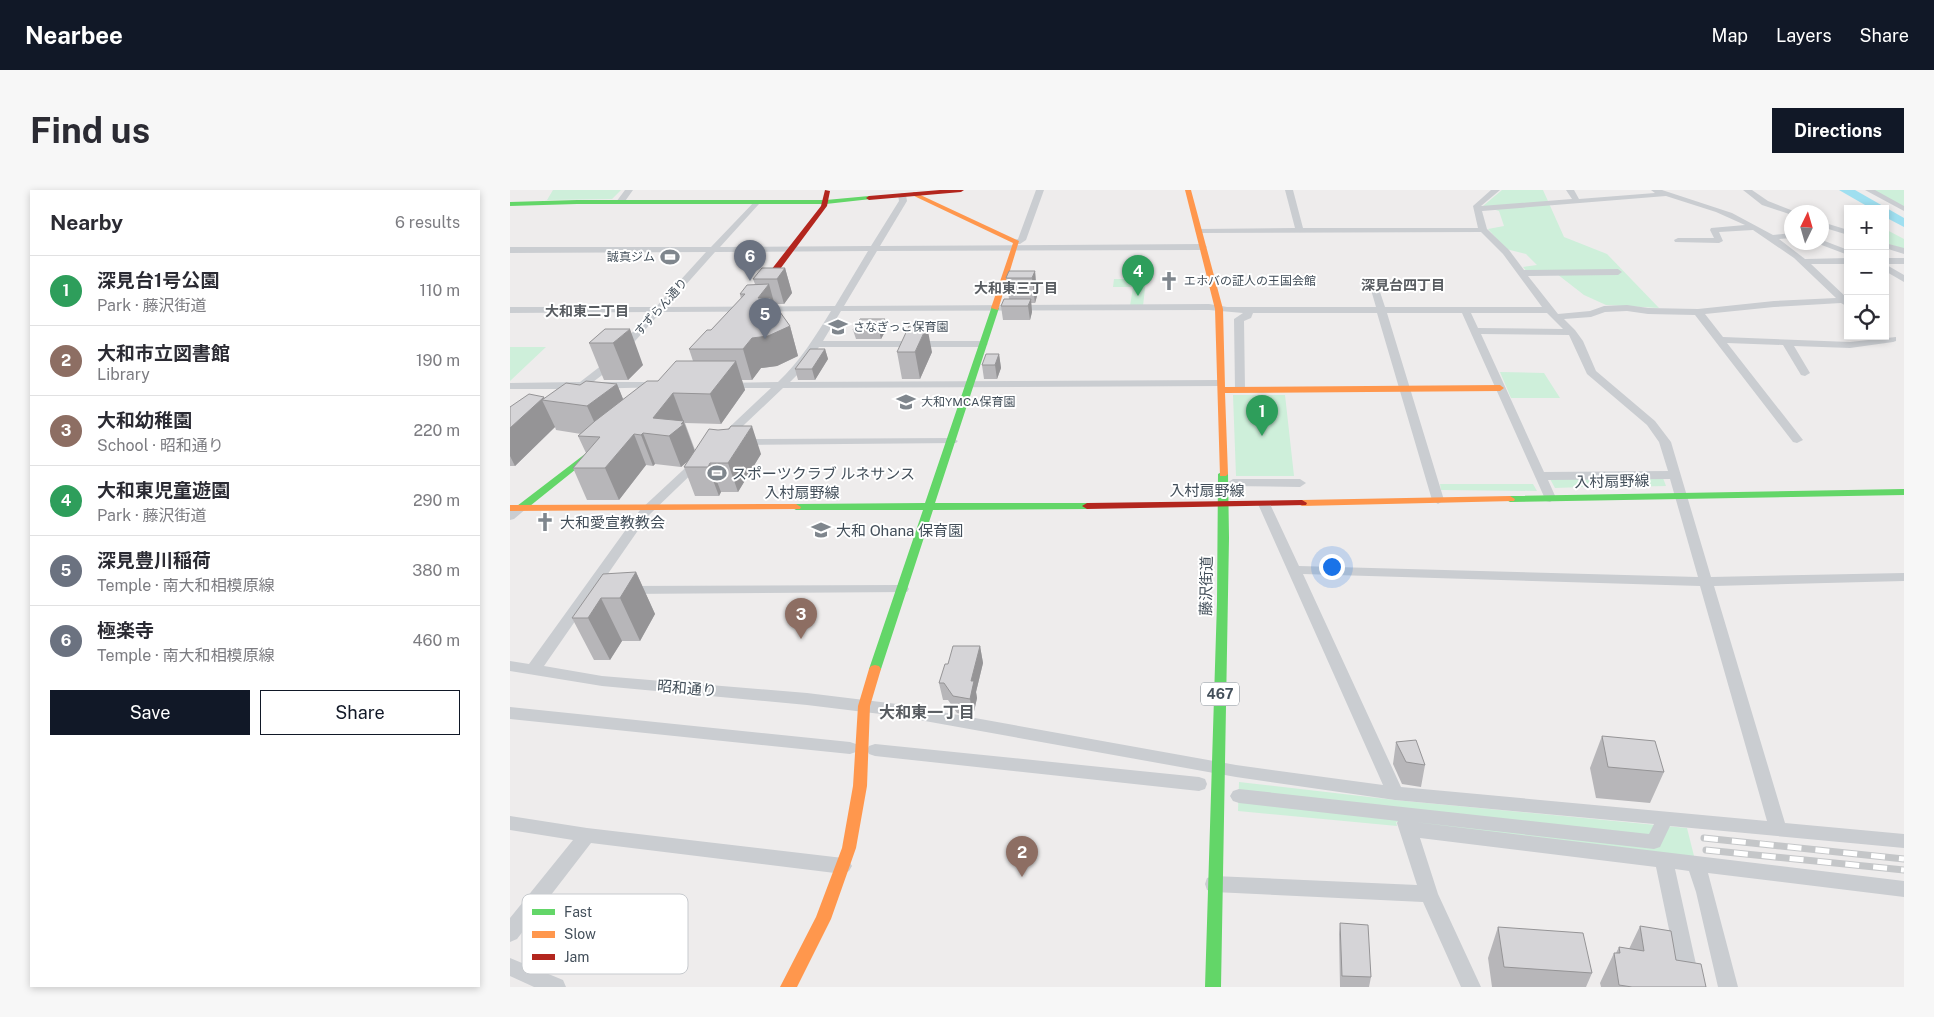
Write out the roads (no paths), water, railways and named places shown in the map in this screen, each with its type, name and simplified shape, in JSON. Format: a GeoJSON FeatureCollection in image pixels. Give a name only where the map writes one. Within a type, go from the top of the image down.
{"type":"FeatureCollection","features":[{"type":"Feature","properties":{"kind":"main road"},"geometry":{"type":"LineString","coordinates":[[510,204],[756,202],[826,196],[902,195],[961,190]]}},
{"type":"Feature","properties":{"kind":"main road","name":"藤沢街道"},"geometry":{"type":"LineString","coordinates":[[1188,190],[1219,309],[1222,505],[1219,768],[1214,884],[1213,987]]}},
{"type":"Feature","properties":{"kind":"main road"},"geometry":{"type":"LineString","coordinates":[[788,987],[830,903],[843,866],[859,798],[864,706],[1016,245],[914,194]]}},
{"type":"Feature","properties":{"kind":"main road"},"geometry":{"type":"LineString","coordinates":[[734,323],[791,249],[826,196]]}},
{"type":"Feature","properties":{"kind":"main road"},"geometry":{"type":"LineString","coordinates":[[1220,386],[1240,389],[1500,388]]}},
{"type":"Feature","properties":{"kind":"main road"},"geometry":{"type":"LineString","coordinates":[[516,508],[610,438]]}},
{"type":"Feature","properties":{"kind":"main road","name":"入村扇野線"},"geometry":{"type":"LineString","coordinates":[[516,508],[1222,505],[1904,492]]}},
{"type":"Feature","properties":{"kind":"street"},"geometry":{"type":"LineString","coordinates":[[620,202],[629,190]]}},
{"type":"Feature","properties":{"kind":"street"},"geometry":{"type":"LineString","coordinates":[[1016,245],[1022,240],[1040,190]]}},
{"type":"Feature","properties":{"kind":"street"},"geometry":{"type":"LineString","coordinates":[[1289,190],[1300,231]]}},
{"type":"Feature","properties":{"kind":"street"},"geometry":{"type":"LineString","coordinates":[[1496,190],[1477,206],[1483,230],[1506,252],[1552,313],[1572,332],[1578,341],[1590,372],[1651,423],[1665,442],[1778,829]]}},
{"type":"Feature","properties":{"kind":"street"},"geometry":{"type":"LineString","coordinates":[[1570,190],[1578,201]]}},
{"type":"Feature","properties":{"kind":"street"},"geometry":{"type":"LineString","coordinates":[[1655,190],[1726,214],[1755,227],[1824,279],[1844,301]]}},
{"type":"Feature","properties":{"kind":"street"},"geometry":{"type":"LineString","coordinates":[[1747,190],[1765,203],[1784,210]]}},
{"type":"Feature","properties":{"kind":"street"},"geometry":{"type":"LineString","coordinates":[[1869,190],[1904,209]]}},
{"type":"Feature","properties":{"kind":"street"},"geometry":{"type":"LineString","coordinates":[[1477,209],[1666,194]]}},
{"type":"Feature","properties":{"kind":"street"},"geometry":{"type":"LineString","coordinates":[[533,670],[648,508],[797,369],[816,344],[838,309],[903,201],[902,195]]}},
{"type":"Feature","properties":{"kind":"street","name":"すずらん通り"},"geometry":{"type":"LineString","coordinates":[[566,397],[606,367],[756,202]]}},
{"type":"Feature","properties":{"kind":"street"},"geometry":{"type":"LineString","coordinates":[[1829,226],[1844,232]]}},
{"type":"Feature","properties":{"kind":"street"},"geometry":{"type":"LineString","coordinates":[[1678,240],[1719,241],[1714,230],[1755,227]]}},
{"type":"Feature","properties":{"kind":"street"},"geometry":{"type":"LineString","coordinates":[[1199,231],[1483,230]]}},
{"type":"Feature","properties":{"kind":"street"},"geometry":{"type":"LineString","coordinates":[[1772,238],[1784,236]]}},
{"type":"Feature","properties":{"kind":"street"},"geometry":{"type":"LineString","coordinates":[[510,250],[791,249],[1016,245],[1203,247]]}},
{"type":"Feature","properties":{"kind":"street"},"geometry":{"type":"LineString","coordinates":[[1829,245],[1844,251]]}},
{"type":"Feature","properties":{"kind":"street"},"geometry":{"type":"LineString","coordinates":[[1889,246],[1904,251]]}},
{"type":"Feature","properties":{"kind":"street"},"geometry":{"type":"LineString","coordinates":[[1802,262],[1844,261]]}},
{"type":"Feature","properties":{"kind":"street"},"geometry":{"type":"LineString","coordinates":[[1889,261],[1904,261]]}},
{"type":"Feature","properties":{"kind":"street"},"geometry":{"type":"LineString","coordinates":[[1889,270],[1904,279]]}},
{"type":"Feature","properties":{"kind":"street"},"geometry":{"type":"LineString","coordinates":[[1521,273],[1618,272]]}},
{"type":"Feature","properties":{"kind":"street"},"geometry":{"type":"LineString","coordinates":[[1373,283],[1438,500]]}},
{"type":"Feature","properties":{"kind":"street"},"geometry":{"type":"LineString","coordinates":[[510,310],[995,308],[1465,310],[1591,314],[1604,309],[1627,308],[1648,311],[1698,312],[1774,304],[1844,303]]}},
{"type":"Feature","properties":{"kind":"street"},"geometry":{"type":"LineString","coordinates":[[1240,389],[1239,319],[1248,316],[1248,310]]}},
{"type":"Feature","properties":{"kind":"street"},"geometry":{"type":"LineString","coordinates":[[1465,310],[1550,498]]}},
{"type":"Feature","properties":{"kind":"street"},"geometry":{"type":"LineString","coordinates":[[1698,312],[1797,440]]}},
{"type":"Feature","properties":{"kind":"street"},"geometry":{"type":"LineString","coordinates":[[1474,331],[1572,332]]}},
{"type":"Feature","properties":{"kind":"street"},"geometry":{"type":"LineString","coordinates":[[1889,337],[1904,344]]}},
{"type":"Feature","properties":{"kind":"street"},"geometry":{"type":"LineString","coordinates":[[1720,340],[1850,345],[1874,340]]}},
{"type":"Feature","properties":{"kind":"street"},"geometry":{"type":"LineString","coordinates":[[1787,342],[1805,373]]}},
{"type":"Feature","properties":{"kind":"street"},"geometry":{"type":"LineString","coordinates":[[816,344],[983,344]]}},
{"type":"Feature","properties":{"kind":"street"},"geometry":{"type":"LineString","coordinates":[[719,385],[970,384],[1220,386]]}},
{"type":"Feature","properties":{"kind":"street"},"geometry":{"type":"LineString","coordinates":[[510,386],[582,386],[667,390]]}},
{"type":"Feature","properties":{"kind":"street"},"geometry":{"type":"LineString","coordinates":[[719,442],[952,441]]}},
{"type":"Feature","properties":{"kind":"street"},"geometry":{"type":"LineString","coordinates":[[1540,476],[1675,475]]}},
{"type":"Feature","properties":{"kind":"street"},"geometry":{"type":"LineString","coordinates":[[1233,483],[1300,483]]}},
{"type":"Feature","properties":{"kind":"street"},"geometry":{"type":"LineString","coordinates":[[1264,504],[1395,793]]}},
{"type":"Feature","properties":{"kind":"street"},"geometry":{"type":"LineString","coordinates":[[510,516],[516,508]]}},
{"type":"Feature","properties":{"kind":"street"},"geometry":{"type":"LineString","coordinates":[[1294,570],[1705,582],[1904,576]]}},
{"type":"Feature","properties":{"kind":"street"},"geometry":{"type":"LineString","coordinates":[[590,591],[902,589]]}},
{"type":"Feature","properties":{"kind":"street","name":"昭和通り"},"geometry":{"type":"LineString","coordinates":[[510,666],[602,681],[864,706],[926,715],[1219,768],[1395,793],[1904,841]]}},
{"type":"Feature","properties":{"kind":"street"},"geometry":{"type":"LineString","coordinates":[[510,713],[850,748]]}},
{"type":"Feature","properties":{"kind":"street"},"geometry":{"type":"LineString","coordinates":[[875,750],[1199,784]]}},
{"type":"Feature","properties":{"kind":"street"},"geometry":{"type":"LineString","coordinates":[[1239,796],[1560,846],[1657,852],[1696,865],[1904,889]]}},
{"type":"Feature","properties":{"kind":"street"},"geometry":{"type":"LineString","coordinates":[[1405,822],[1430,894],[1472,987]]}},
{"type":"Feature","properties":{"kind":"street"},"geometry":{"type":"LineString","coordinates":[[510,824],[843,866]]}},
{"type":"Feature","properties":{"kind":"street"},"geometry":{"type":"LineString","coordinates":[[1662,825],[1657,852],[1690,987]]}},
{"type":"Feature","properties":{"kind":"street"},"geometry":{"type":"LineString","coordinates":[[541,894],[587,835]]}},
{"type":"Feature","properties":{"kind":"street"},"geometry":{"type":"LineString","coordinates":[[1696,865],[1705,892],[1728,987]]}},
{"type":"Feature","properties":{"kind":"street"},"geometry":{"type":"LineString","coordinates":[[1214,884],[1430,894]]}},
{"type":"Feature","properties":{"kind":"street"},"geometry":{"type":"LineString","coordinates":[[510,933],[522,918]]}},
{"type":"Feature","properties":{"kind":"street"},"geometry":{"type":"LineString","coordinates":[[510,967],[522,972]]}},
{"type":"Feature","properties":{"kind":"street"},"geometry":{"type":"LineString","coordinates":[[526,974],[556,987]]}},
{"type":"Feature","properties":{"kind":"water"},"geometry":{"type":"Polygon","coordinates":[[[1839,190],[1855,190],[1881,205],[1865,205],[1839,190]]]}},
{"type":"Feature","properties":{"kind":"water"},"geometry":{"type":"Polygon","coordinates":[[[1889,209],[1904,218],[1904,227],[1889,219],[1889,209]]]}},
{"type":"Feature","properties":{"kind":"railway"},"geometry":{"type":"LineString","coordinates":[[1704,838],[1904,859]]}},
{"type":"Feature","properties":{"kind":"railway"},"geometry":{"type":"LineString","coordinates":[[1706,850],[1904,870]]}},
{"type":"Feature","properties":{"kind":"place","name":"誠真ジム"},"geometry":{"type":"Point","coordinates":[670,257]}},
{"type":"Feature","properties":{"kind":"place","name":"極楽寺"},"geometry":{"type":"Point","coordinates":[750,281]}},
{"type":"Feature","properties":{"kind":"place","name":"エホバの証人の王国会館"},"geometry":{"type":"Point","coordinates":[1169,281]}},
{"type":"Feature","properties":{"kind":"place","name":"大和東児童遊園"},"geometry":{"type":"Point","coordinates":[1138,296]}},
{"type":"Feature","properties":{"kind":"place","name":"さなぎっこ保育園"},"geometry":{"type":"Point","coordinates":[838,327]}},
{"type":"Feature","properties":{"kind":"place","name":"深見豊川稲荷"},"geometry":{"type":"Point","coordinates":[765,339]}},
{"type":"Feature","properties":{"kind":"place","name":"大和YMCA保育園"},"geometry":{"type":"Point","coordinates":[906,402]}},
{"type":"Feature","properties":{"kind":"place","name":"深見台1号公園"},"geometry":{"type":"Point","coordinates":[1262,436]}},
{"type":"Feature","properties":{"kind":"place","name":"スポーツクラブ ルネサンス"},"geometry":{"type":"Point","coordinates":[717,473]}},
{"type":"Feature","properties":{"kind":"place","name":"大和愛宣教教会"},"geometry":{"type":"Point","coordinates":[545,522]}},
{"type":"Feature","properties":{"kind":"place","name":"大和 Ohana 保育園"},"geometry":{"type":"Point","coordinates":[821,530]}},
{"type":"Feature","properties":{"kind":"place","name":"大和幼稚園"},"geometry":{"type":"Point","coordinates":[801,639]}},
{"type":"Feature","properties":{"kind":"place","name":"大和市立図書館"},"geometry":{"type":"Point","coordinates":[1022,877]}},
{"type":"Feature","properties":{"kind":"district","name":"深見台四丁目"},"geometry":{"type":"Point","coordinates":[1403,285]}},
{"type":"Feature","properties":{"kind":"district","name":"大和東三丁目"},"geometry":{"type":"Point","coordinates":[1016,288]}},
{"type":"Feature","properties":{"kind":"district","name":"大和東二丁目"},"geometry":{"type":"Point","coordinates":[587,311]}},
{"type":"Feature","properties":{"kind":"district","name":"大和東一丁目"},"geometry":{"type":"Point","coordinates":[927,712]}}]}
